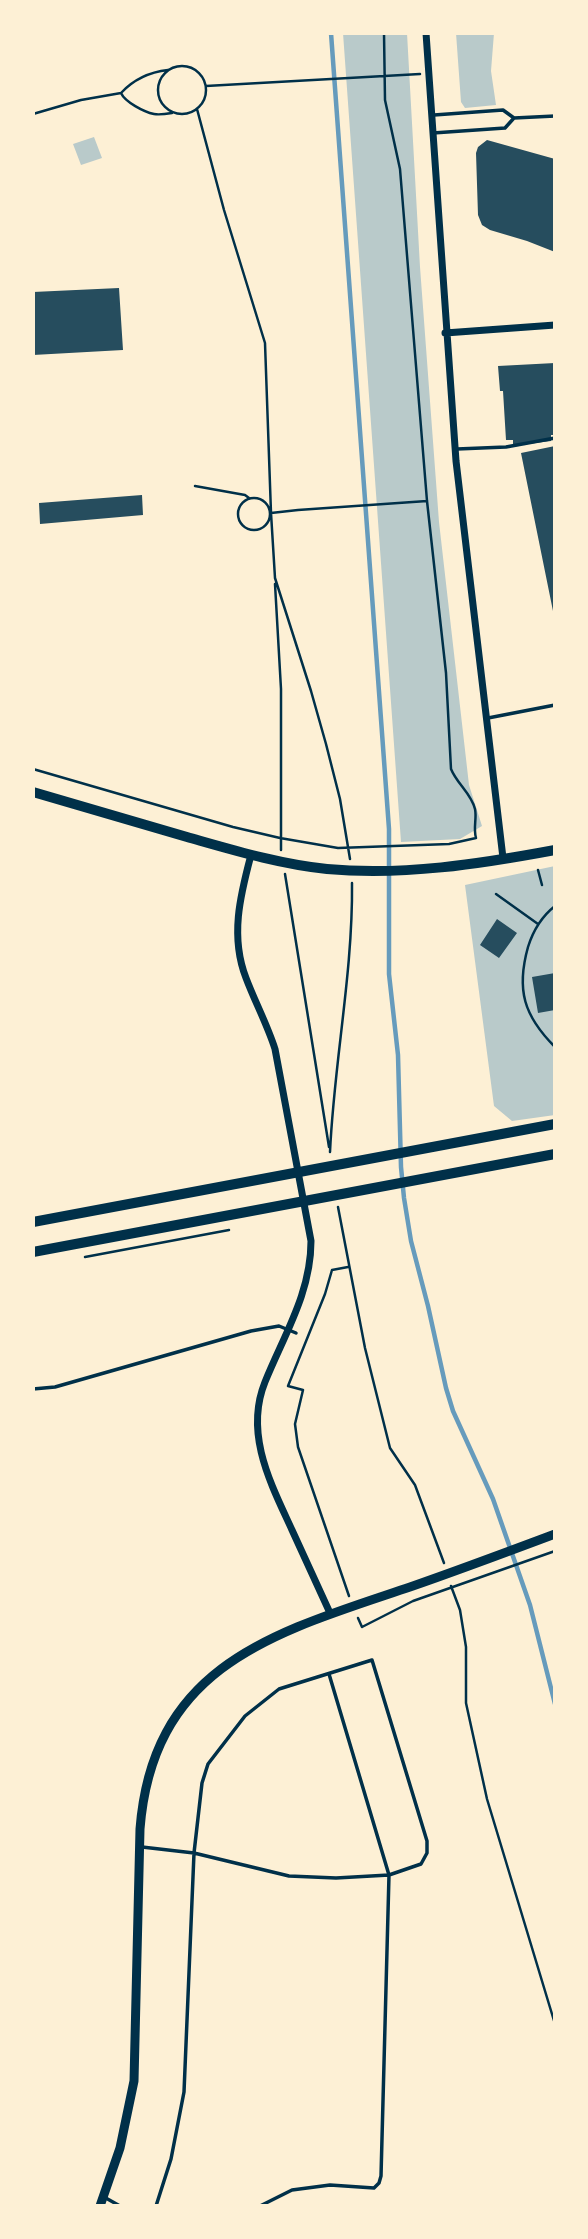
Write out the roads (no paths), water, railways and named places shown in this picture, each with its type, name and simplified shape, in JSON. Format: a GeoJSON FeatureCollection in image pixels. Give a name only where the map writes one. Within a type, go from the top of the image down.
{"type":"FeatureCollection","features":[{"type":"Feature","properties":{"kind":"main road"},"geometry":{"type":"LineString","coordinates":[[33,793],[251,855],[324,868],[399,870],[454,866],[555,850]]}},
{"type":"Feature","properties":{"kind":"main road"},"geometry":{"type":"LineString","coordinates":[[33,1223],[555,1124]]}},
{"type":"Feature","properties":{"kind":"main road"},"geometry":{"type":"LineString","coordinates":[[33,1252],[555,1154]]}},
{"type":"Feature","properties":{"kind":"street"},"geometry":{"type":"LineString","coordinates":[[426,33],[455,449],[503,858]]}},
{"type":"Feature","properties":{"kind":"street"},"geometry":{"type":"LineString","coordinates":[[445,333],[555,325]]}},
{"type":"Feature","properties":{"kind":"street"},"geometry":{"type":"LineString","coordinates":[[251,855],[239,901],[239,950],[246,979],[275,1049],[311,1241],[311,1262],[306,1286],[292,1331],[262,1391],[258,1423],[260,1446],[268,1477],[330,1613]]}},
{"type":"Feature","properties":{"kind":"street"},"geometry":{"type":"LineString","coordinates":[[102,2202],[120,2148],[134,2081],[142,1804],[150,1771],[165,1735],[190,1699],[213,1675],[239,1655],[271,1638],[330,1613],[555,1534]]}},
{"type":"Feature","properties":{"kind":"lane"},"geometry":{"type":"LineString","coordinates":[[431,115],[503,110],[514,118],[555,116]]}},
{"type":"Feature","properties":{"kind":"lane"},"geometry":{"type":"LineString","coordinates":[[432,133],[505,128],[514,118]]}},
{"type":"Feature","properties":{"kind":"lane"},"geometry":{"type":"LineString","coordinates":[[455,449],[506,447],[555,438]]}},
{"type":"Feature","properties":{"kind":"lane"},"geometry":{"type":"LineString","coordinates":[[485,719],[555,705]]}},
{"type":"Feature","properties":{"kind":"lane"},"geometry":{"type":"LineString","coordinates":[[555,1250],[555,1263]]}},
{"type":"Feature","properties":{"kind":"lane"},"geometry":{"type":"LineString","coordinates":[[33,1389],[55,1387],[251,1331],[279,1326],[292,1331]]}},
{"type":"Feature","properties":{"kind":"lane"},"geometry":{"type":"LineString","coordinates":[[140,1847],[194,1853],[289,1876],[336,1878],[389,1875],[421,1864],[427,1853],[427,1841],[372,1660],[279,1689],[244,1717],[208,1764],[202,1783],[194,1853],[184,2092],[171,2159],[156,2206]]}},
{"type":"Feature","properties":{"kind":"lane"},"geometry":{"type":"LineString","coordinates":[[260,2206],[292,2190],[330,2185],[374,2188],[381,2176],[389,1875],[329,1674]]}},
{"type":"Feature","properties":{"kind":"lane"},"geometry":{"type":"LineString","coordinates":[[102,2202],[120,2206]]}},
{"type":"Feature","properties":{"kind":"waterway"},"geometry":{"type":"LineString","coordinates":[[331,33],[389,829],[389,974],[398,1055],[404,1198],[411,1241],[446,1388],[453,1411],[493,1499],[530,1605],[555,1704]]}}]}
